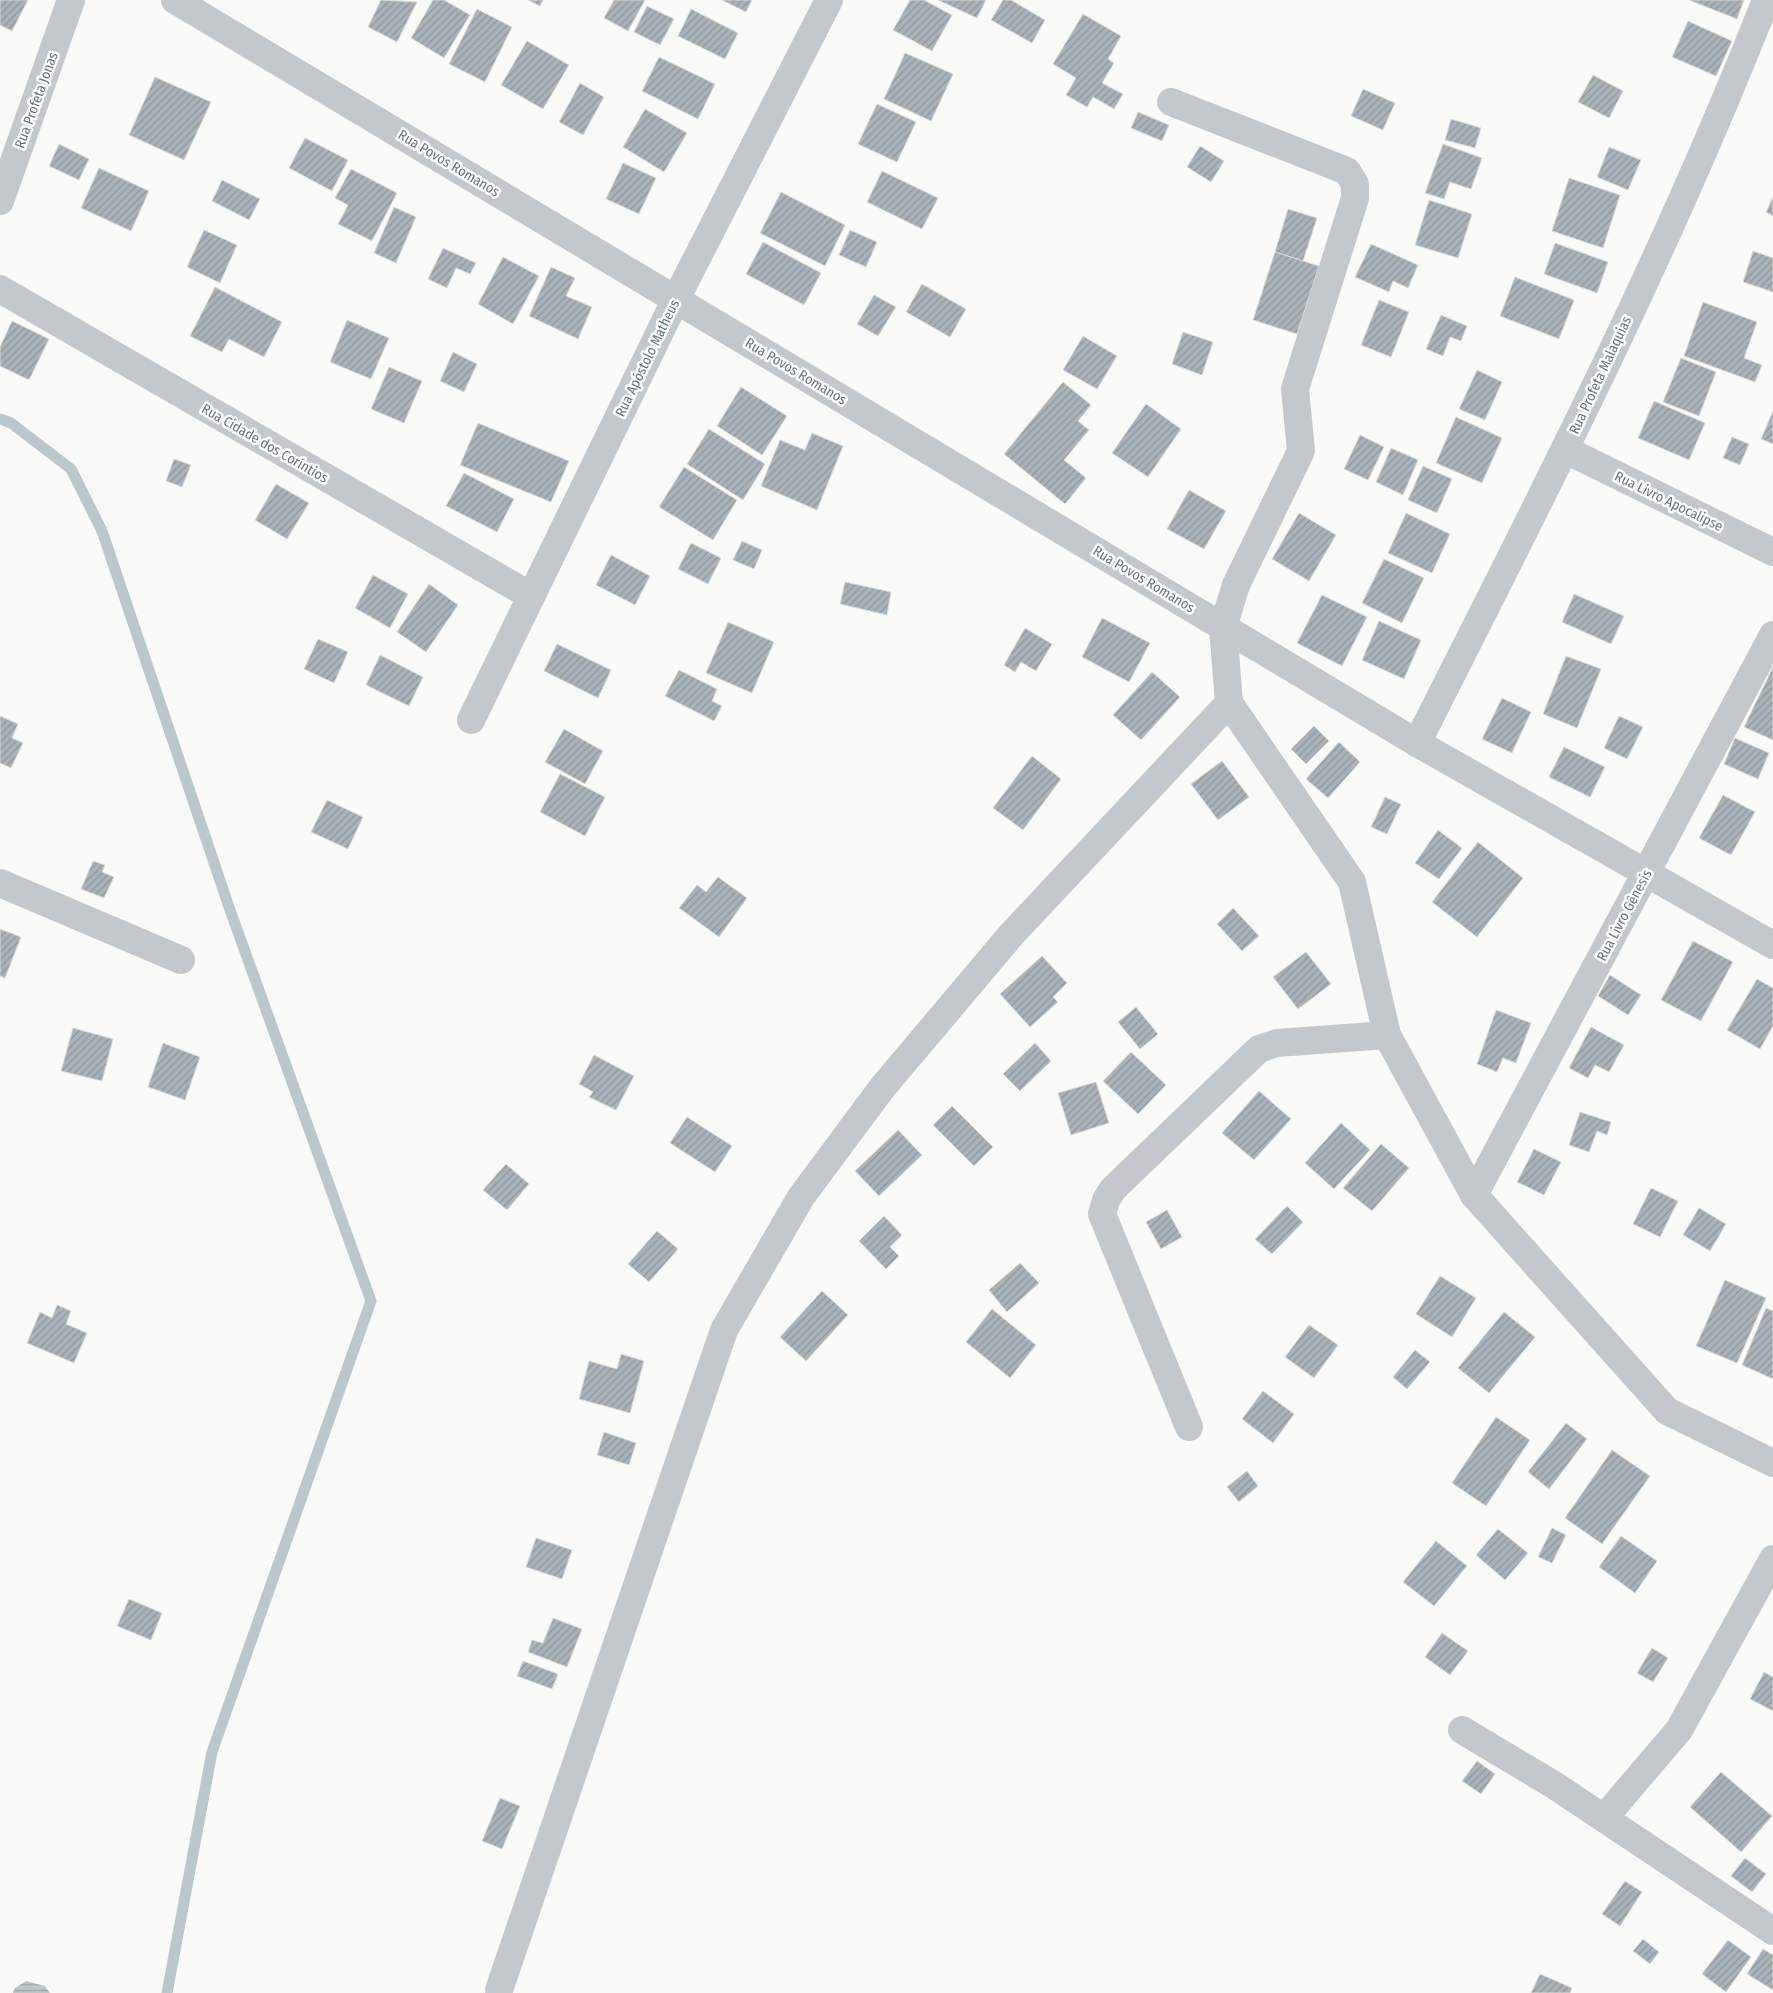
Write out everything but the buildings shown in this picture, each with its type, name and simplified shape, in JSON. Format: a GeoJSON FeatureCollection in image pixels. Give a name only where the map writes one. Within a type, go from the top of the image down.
{"type":"FeatureCollection","features":[{"type":"Feature","properties":{"kind":"street","name":"Rua Profeta Jonas"},"geometry":{"type":"LineString","coordinates":[[0,201],[71,0]]}},
{"type":"Feature","properties":{"kind":"street","name":"Rua Povos Romanos"},"geometry":{"type":"LineString","coordinates":[[175,0],[1417,743],[1773,945]]}},
{"type":"Feature","properties":{"kind":"street","name":"Rua Apóstolo Matheus"},"geometry":{"type":"LineString","coordinates":[[471,720],[676,299],[829,0]]}},
{"type":"Feature","properties":{"kind":"street","name":"Rua Profeta Malaquias"},"geometry":{"type":"LineString","coordinates":[[1417,743],[1566,450],[1727,100],[1766,0]]}},
{"type":"Feature","properties":{"kind":"street"},"geometry":{"type":"LineString","coordinates":[[1170,102],[1347,171],[1355,184],[1355,198],[1295,389],[1301,451],[1236,585],[1223,627],[1229,703],[1352,882],[1387,1036],[1474,1195],[1667,1411],[1773,1463]]}},
{"type":"Feature","properties":{"kind":"street","name":"Rua Cidade dos Coríntios"},"geometry":{"type":"LineString","coordinates":[[0,289],[531,596]]}},
{"type":"Feature","properties":{"kind":"street","name":"Rua Livro Apocalipse"},"geometry":{"type":"LineString","coordinates":[[1566,450],[1773,552]]}},
{"type":"Feature","properties":{"kind":"street","name":"Rua Livro Gênesis"},"geometry":{"type":"LineString","coordinates":[[1474,1195],[1773,635]]}},
{"type":"Feature","properties":{"kind":"street"},"geometry":{"type":"LineString","coordinates":[[499,1990],[724,1330],[801,1197],[882,1088],[1010,935],[1229,703]]}},
{"type":"Feature","properties":{"kind":"street"},"geometry":{"type":"LineString","coordinates":[[0,883],[181,960]]}},
{"type":"Feature","properties":{"kind":"street"},"geometry":{"type":"LineString","coordinates":[[1189,1426],[1102,1214],[1106,1200],[1112,1189],[1259,1049],[1277,1043],[1387,1036]]}},
{"type":"Feature","properties":{"kind":"street"},"geometry":{"type":"LineString","coordinates":[[1604,1818],[1679,1730],[1773,1559]]}},
{"type":"Feature","properties":{"kind":"street"},"geometry":{"type":"LineString","coordinates":[[1462,1730],[1604,1818],[1773,1930]]}},
{"type":"Feature","properties":{"kind":"shaded area"},"geometry":{"type":"Polygon","coordinates":[[[26,1981],[45,1986],[50,1993],[13,1993],[15,1988],[26,1981]]]}},
{"type":"Feature","properties":{"kind":"waterway"},"geometry":{"type":"LineString","coordinates":[[0,419],[11,423],[71,469],[102,531],[230,910],[371,1301],[212,1752],[167,1993]]}}]}
